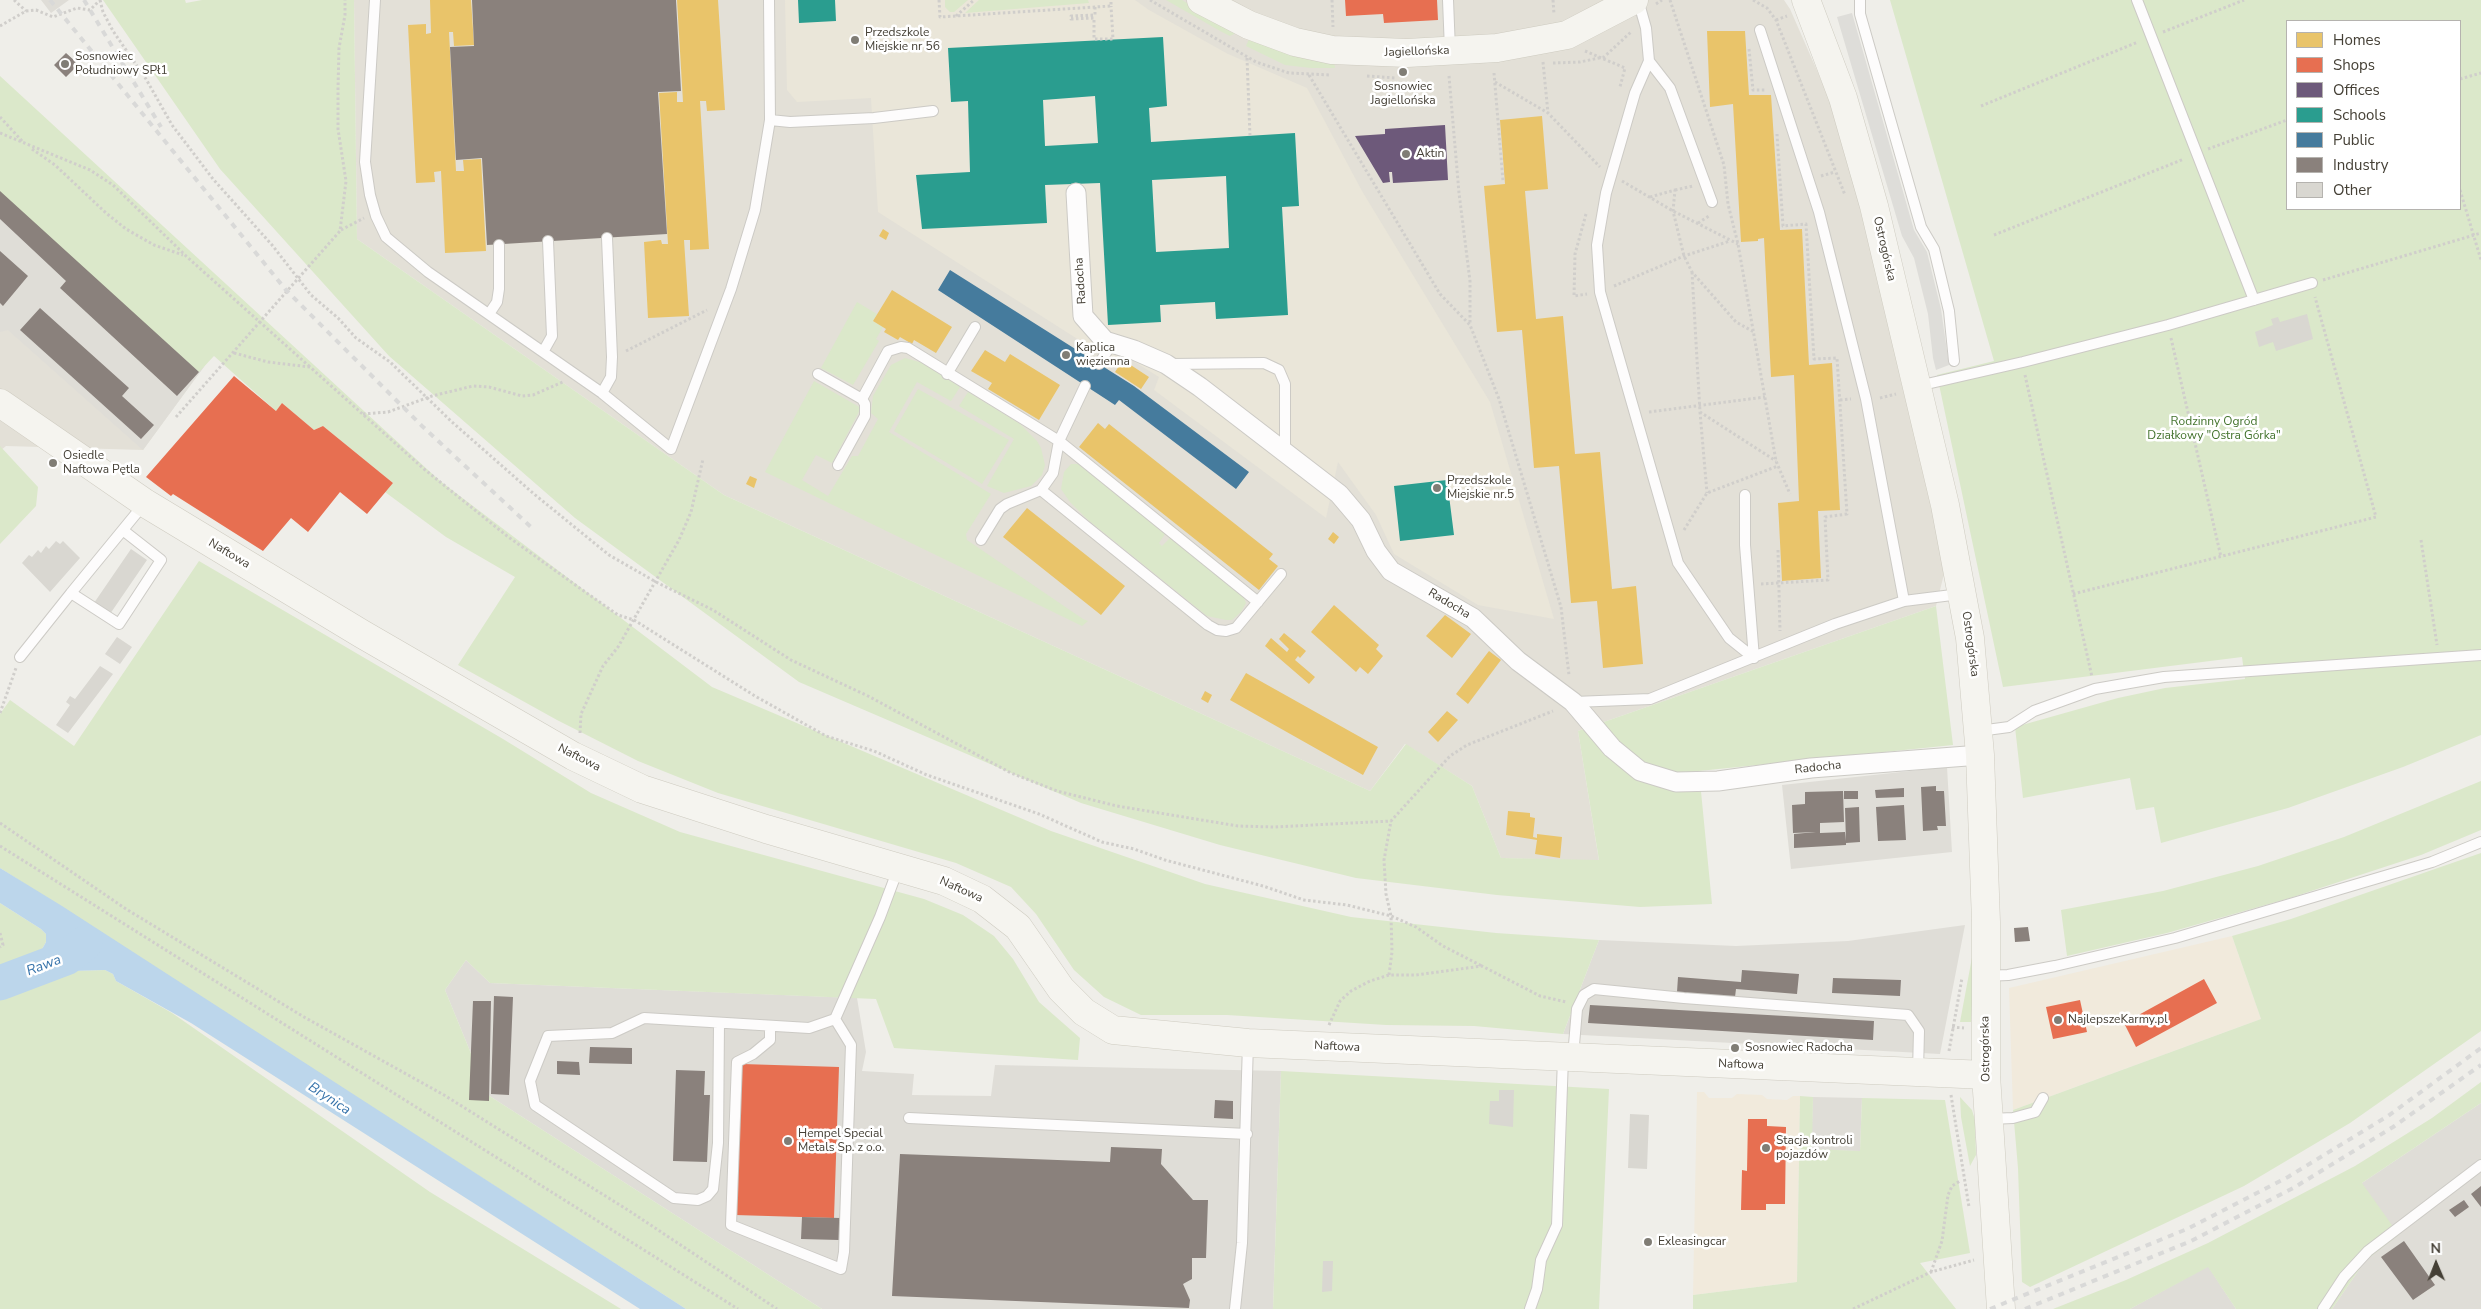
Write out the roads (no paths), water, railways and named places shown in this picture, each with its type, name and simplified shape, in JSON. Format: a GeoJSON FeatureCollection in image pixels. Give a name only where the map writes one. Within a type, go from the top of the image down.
{"type":"FeatureCollection","features":[{"type":"Feature","properties":{"kind":"street","name":"Jagiellońska"},"geometry":{"type":"LineString","coordinates":[[1201,0],[1273,34],[1322,48],[1388,53],[1450,63],[1497,48],[1567,35],[1638,6]]}},
{"type":"Feature","properties":{"kind":"street","name":"Ostrogórska"},"geometry":{"type":"LineString","coordinates":[[1806,0],[1854,133],[1902,392],[1962,593],[1974,672],[1980,743],[1986,922],[1974,975],[1986,1075],[2001,1309]]}},
{"type":"Feature","properties":{"kind":"street","name":"Radocha"},"geometry":{"type":"LineString","coordinates":[[1076,193],[1084,316],[1105,341],[1134,350],[1166,364],[1285,451],[1338,494],[1361,520],[1376,551],[1391,571],[1473,618],[1518,661],[1573,702],[1612,748],[1640,771],[1676,782],[1718,781],[1980,743]]}},
{"type":"Feature","properties":{"kind":"street","name":"Naftowa"},"geometry":{"type":"LineString","coordinates":[[0,403],[145,503],[362,634],[572,756],[642,789],[766,830],[944,881],[982,899],[1018,927],[1061,989],[1084,1012],[1113,1030],[1248,1043],[1568,1059],[1986,1075]]}},
{"type":"Feature","properties":{"kind":"lane"},"geometry":{"type":"LineString","coordinates":[[375,0],[365,162],[370,195],[376,216],[386,237],[428,272],[602,393],[671,449],[731,289],[753,219],[770,120],[769,0]]}},
{"type":"Feature","properties":{"kind":"lane"},"geometry":{"type":"LineString","coordinates":[[1448,0],[1450,63]]}},
{"type":"Feature","properties":{"kind":"lane"},"geometry":{"type":"LineString","coordinates":[[1638,0],[1649,61],[1670,88],[1712,202]]}},
{"type":"Feature","properties":{"kind":"lane"},"geometry":{"type":"LineString","coordinates":[[1860,0],[1860,14],[1921,227],[1934,249],[1949,311],[1954,361]]}},
{"type":"Feature","properties":{"kind":"lane"},"geometry":{"type":"LineString","coordinates":[[2137,0],[2254,300]]}},
{"type":"Feature","properties":{"kind":"lane"},"geometry":{"type":"LineString","coordinates":[[1760,30],[1822,221],[1866,399],[1904,601]]}},
{"type":"Feature","properties":{"kind":"lane"},"geometry":{"type":"LineString","coordinates":[[1649,61],[1635,92],[1611,174],[1597,245],[1600,292],[1678,563],[1730,638],[1754,658]]}},
{"type":"Feature","properties":{"kind":"lane"},"geometry":{"type":"LineString","coordinates":[[770,120],[790,122],[874,118],[933,110]]}},
{"type":"Feature","properties":{"kind":"lane"},"geometry":{"type":"LineString","coordinates":[[602,393],[611,377],[612,358],[607,238]]}},
{"type":"Feature","properties":{"kind":"lane"},"geometry":{"type":"LineString","coordinates":[[543,352],[552,336],[548,241]]}},
{"type":"Feature","properties":{"kind":"lane"},"geometry":{"type":"LineString","coordinates":[[489,314],[497,302],[499,289],[498,244]]}},
{"type":"Feature","properties":{"kind":"lane"},"geometry":{"type":"LineString","coordinates":[[1902,392],[2168,325],[2312,283]]}},
{"type":"Feature","properties":{"kind":"lane"},"geometry":{"type":"LineString","coordinates":[[947,374],[975,328]]}},
{"type":"Feature","properties":{"kind":"lane"},"geometry":{"type":"LineString","coordinates":[[1099,364],[1112,343]]}},
{"type":"Feature","properties":{"kind":"lane"},"geometry":{"type":"LineString","coordinates":[[862,399],[888,351],[894,348],[908,348],[947,374],[1059,441],[1258,602]]}},
{"type":"Feature","properties":{"kind":"lane"},"geometry":{"type":"LineString","coordinates":[[1166,364],[1264,363],[1279,370],[1284,384],[1285,451]]}},
{"type":"Feature","properties":{"kind":"lane"},"geometry":{"type":"LineString","coordinates":[[818,374],[862,399],[866,404],[865,416],[838,465]]}},
{"type":"Feature","properties":{"kind":"lane"},"geometry":{"type":"LineString","coordinates":[[981,540],[1000,510],[1007,504],[1041,490],[1053,473],[1059,441],[1085,386]]}},
{"type":"Feature","properties":{"kind":"lane"},"geometry":{"type":"LineString","coordinates":[[1041,490],[1208,625],[1217,630],[1226,631],[1236,628],[1282,574]]}},
{"type":"Feature","properties":{"kind":"lane"},"geometry":{"type":"LineString","coordinates":[[1745,495],[1745,545],[1754,658]]}},
{"type":"Feature","properties":{"kind":"lane"},"geometry":{"type":"LineString","coordinates":[[20,657],[145,503]]}},
{"type":"Feature","properties":{"kind":"lane"},"geometry":{"type":"LineString","coordinates":[[71,592],[119,624],[161,560],[124,530]]}},
{"type":"Feature","properties":{"kind":"lane"},"geometry":{"type":"LineString","coordinates":[[1573,702],[1650,699],[1835,624],[1904,601],[1962,593]]}},
{"type":"Feature","properties":{"kind":"lane"},"geometry":{"type":"LineString","coordinates":[[1980,743],[2034,711],[2095,689],[2164,677],[2481,655]]}},
{"type":"Feature","properties":{"kind":"lane"},"geometry":{"type":"LineString","coordinates":[[1974,975],[2008,975],[2175,938],[2432,862],[2481,842]]}},
{"type":"Feature","properties":{"kind":"lane"},"geometry":{"type":"LineString","coordinates":[[719,1023],[718,1143],[713,1189],[707,1196],[698,1200],[674,1198],[535,1105],[530,1081],[548,1036],[612,1033],[644,1018],[809,1028],[835,1019],[880,917],[898,868]]}},
{"type":"Feature","properties":{"kind":"lane"},"geometry":{"type":"LineString","coordinates":[[1530,1309],[1537,1289],[1541,1260],[1557,1225],[1568,1059],[1577,1009],[1584,995],[1594,989],[1674,998],[1908,1015],[1919,1030],[1918,1072]]}},
{"type":"Feature","properties":{"kind":"lane"},"geometry":{"type":"LineString","coordinates":[[770,1026],[770,1040],[753,1054],[737,1062],[731,1225],[841,1269],[844,1252],[851,1045],[835,1019]]}},
{"type":"Feature","properties":{"kind":"lane"},"geometry":{"type":"LineString","coordinates":[[1235,1309],[1242,1243],[1248,1043]]}},
{"type":"Feature","properties":{"kind":"lane"},"geometry":{"type":"LineString","coordinates":[[1988,1119],[2013,1118],[2035,1112],[2043,1098]]}},
{"type":"Feature","properties":{"kind":"lane"},"geometry":{"type":"LineString","coordinates":[[909,1118],[1246,1134]]}},
{"type":"Feature","properties":{"kind":"lane"},"geometry":{"type":"LineString","coordinates":[[2323,1309],[2344,1277],[2368,1251],[2481,1165]]}},
{"type":"Feature","properties":{"kind":"water","name":"Brynica"},"geometry":{"type":"Polygon","coordinates":[[[0,868],[62,906],[686,1309],[640,1309],[191,1023],[116,981],[113,974],[105,970],[71,971],[74,951],[41,951],[46,942],[46,934],[0,903],[0,868]]]}},
{"type":"Feature","properties":{"kind":"waterway","name":"Rawa"},"geometry":{"type":"LineString","coordinates":[[0,983],[66,958],[85,943]]}},
{"type":"Feature","properties":{"kind":"railway"},"geometry":{"type":"LineString","coordinates":[[50,0],[286,290],[422,426],[531,527]]}},
{"type":"Feature","properties":{"kind":"railway"},"geometry":{"type":"LineString","coordinates":[[84,0],[161,127]]}},
{"type":"Feature","properties":{"kind":"railway"},"geometry":{"type":"LineString","coordinates":[[1990,1309],[2187,1229],[2288,1177],[2388,1116],[2481,1048]]}},
{"type":"Feature","properties":{"kind":"railway"},"geometry":{"type":"LineString","coordinates":[[2025,1309],[2191,1241],[2295,1187],[2393,1127],[2481,1065]]}},
{"type":"Feature","properties":{"kind":"place","name":"Przedszkole Miejskie nr 56"},"geometry":{"type":"Point","coordinates":[855,40]}},
{"type":"Feature","properties":{"kind":"place","name":"Sosnowiec Południowy SPł1"},"geometry":{"type":"Point","coordinates":[65,64]}},
{"type":"Feature","properties":{"kind":"place","name":"Sosnowiec Jagiellońska"},"geometry":{"type":"Point","coordinates":[1403,72]}},
{"type":"Feature","properties":{"kind":"place","name":"Aktin"},"geometry":{"type":"Point","coordinates":[1406,154]}},
{"type":"Feature","properties":{"kind":"place","name":"Kaplica więzienna"},"geometry":{"type":"Point","coordinates":[1066,355]}},
{"type":"Feature","properties":{"kind":"place","name":"Osiedle Naftowa Pętla"},"geometry":{"type":"Point","coordinates":[53,463]}},
{"type":"Feature","properties":{"kind":"place","name":"Przedszkole Miejskie nr.5"},"geometry":{"type":"Point","coordinates":[1437,488]}},
{"type":"Feature","properties":{"kind":"place","name":"NajlepszeKarmy.pl"},"geometry":{"type":"Point","coordinates":[2058,1020]}},
{"type":"Feature","properties":{"kind":"place","name":"Sosnowiec Radocha"},"geometry":{"type":"Point","coordinates":[1735,1048]}},
{"type":"Feature","properties":{"kind":"place","name":"Hempel Special Metals Sp. z o.o."},"geometry":{"type":"Point","coordinates":[788,1141]}},
{"type":"Feature","properties":{"kind":"place","name":"Stacja kontroli pojazdów"},"geometry":{"type":"Point","coordinates":[1766,1148]}},
{"type":"Feature","properties":{"kind":"place","name":"Exleasingcar"},"geometry":{"type":"Point","coordinates":[1648,1242]}},
{"type":"Feature","properties":{"kind":"park label","name":"Rodzinny Ogród Działkowy \"Ostra Górka\""},"geometry":{"type":"Point","coordinates":[2214,429]}}]}
